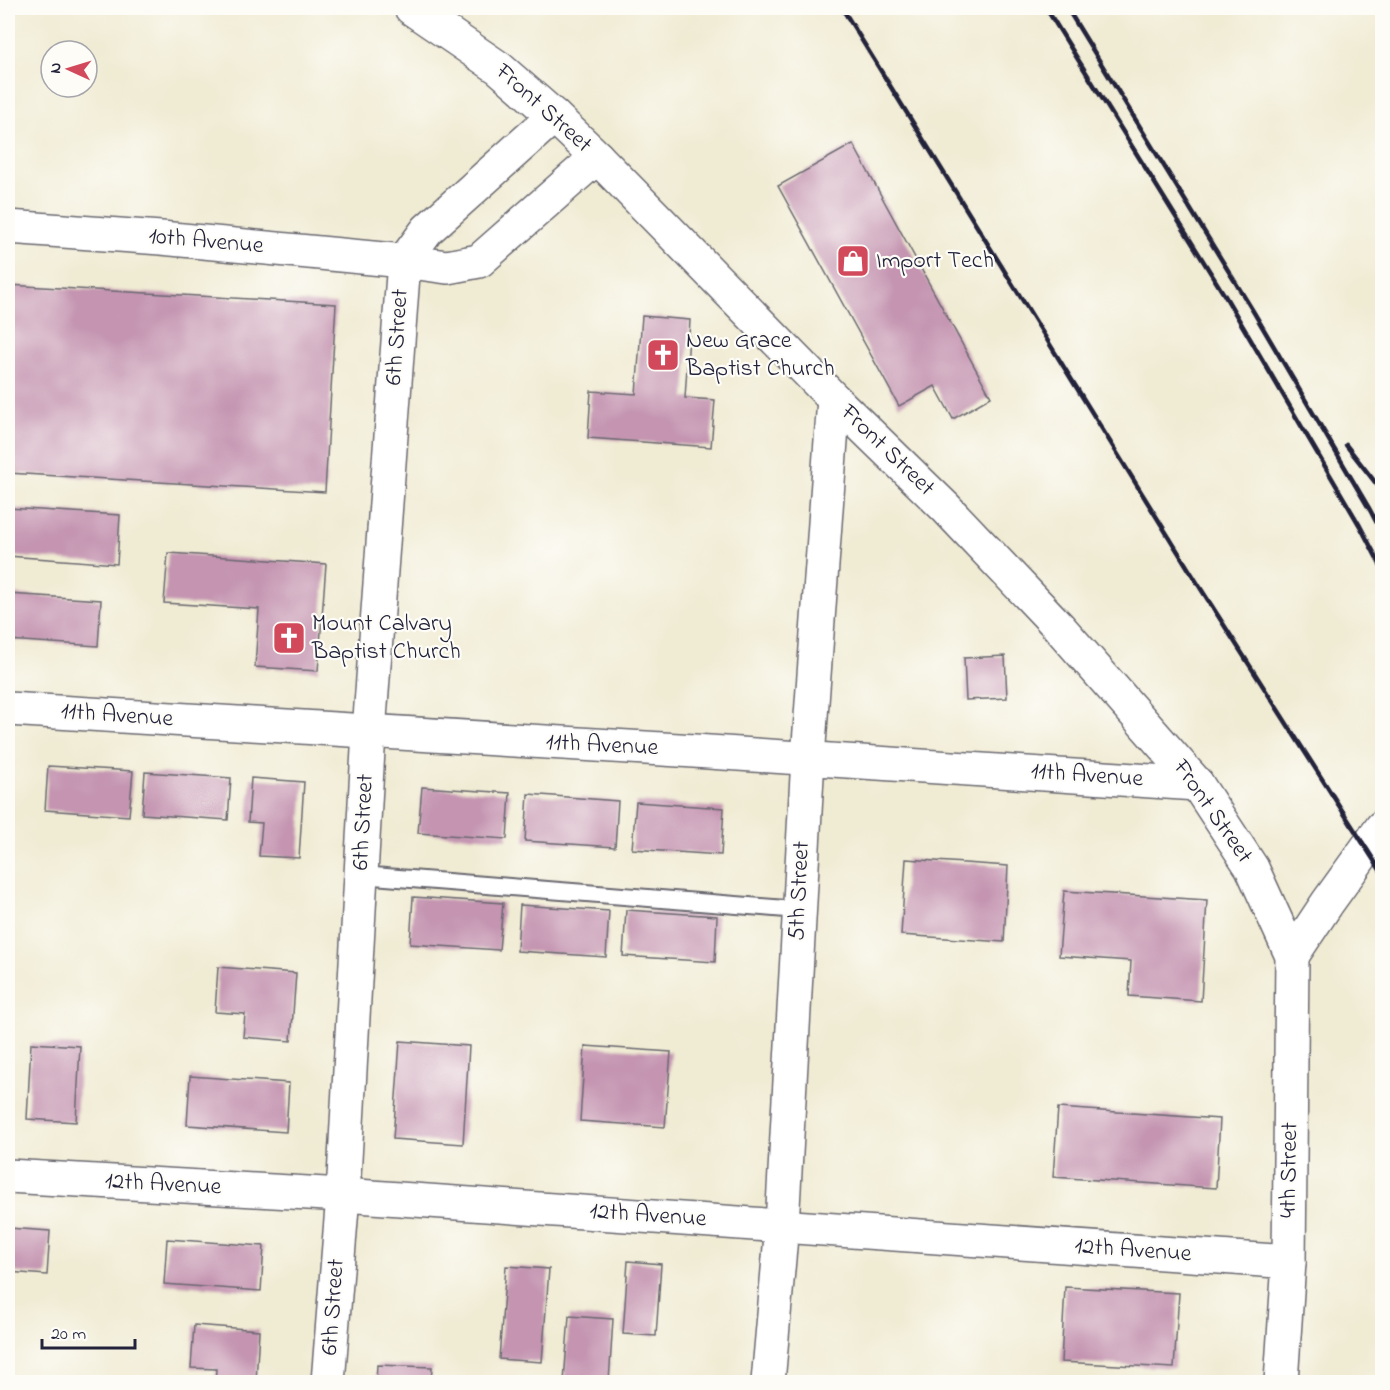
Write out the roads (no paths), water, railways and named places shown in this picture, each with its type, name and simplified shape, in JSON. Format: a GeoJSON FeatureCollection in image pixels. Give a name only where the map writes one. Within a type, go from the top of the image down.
{"type":"FeatureCollection","features":[{"type":"Feature","properties":{"kind":"street","name":"Front Street"},"geometry":{"type":"LineString","coordinates":[[411,8],[499,68],[597,157],[834,399],[946,508],[1059,627],[1197,784],[1252,868],[1292,956]]}},
{"type":"Feature","properties":{"kind":"street"},"geometry":{"type":"LineString","coordinates":[[404,261],[427,230],[554,116]]}},
{"type":"Feature","properties":{"kind":"street","name":"10th Avenue"},"geometry":{"type":"LineString","coordinates":[[8,227],[161,238],[447,267],[479,261],[597,157]]}},
{"type":"Feature","properties":{"kind":"street","name":"6th Street"},"geometry":{"type":"LineString","coordinates":[[328,1383],[343,1195],[369,732],[404,261]]}},
{"type":"Feature","properties":{"kind":"street","name":"5th Street"},"geometry":{"type":"LineString","coordinates":[[768,1383],[782,1226],[808,758],[834,399]]}},
{"type":"Feature","properties":{"kind":"street","name":"11th Avenue"},"geometry":{"type":"LineString","coordinates":[[8,709],[1197,784]]}},
{"type":"Feature","properties":{"kind":"street"},"geometry":{"type":"LineString","coordinates":[[1292,956],[1383,827]]}},
{"type":"Feature","properties":{"kind":"street","name":"4th Street"},"geometry":{"type":"LineString","coordinates":[[1281,1383],[1289,1262],[1292,956]]}},
{"type":"Feature","properties":{"kind":"street","name":"12th Avenue"},"geometry":{"type":"LineString","coordinates":[[8,1176],[343,1195],[1289,1262]]}},
{"type":"Feature","properties":{"kind":"lane"},"geometry":{"type":"LineString","coordinates":[[361,875],[799,910]]}},
{"type":"Feature","properties":{"kind":"railway"},"geometry":{"type":"LineString","coordinates":[[842,8],[1201,589],[1382,873]]}},
{"type":"Feature","properties":{"kind":"railway"},"geometry":{"type":"LineString","coordinates":[[1046,8],[1225,296],[1360,526],[1382,568]]}},
{"type":"Feature","properties":{"kind":"railway"},"geometry":{"type":"LineString","coordinates":[[1067,8],[1253,311],[1382,533]]}},
{"type":"Feature","properties":{"kind":"railway"},"geometry":{"type":"LineString","coordinates":[[1346,445],[1382,491]]}},
{"type":"Feature","properties":{"kind":"place","name":"Import Tech"},"geometry":{"type":"Point","coordinates":[853,261]}},
{"type":"Feature","properties":{"kind":"place","name":"New Grace Baptist Church"},"geometry":{"type":"Point","coordinates":[663,355]}},
{"type":"Feature","properties":{"kind":"place","name":"Mount Calvary Baptist Church"},"geometry":{"type":"Point","coordinates":[289,638]}}]}
